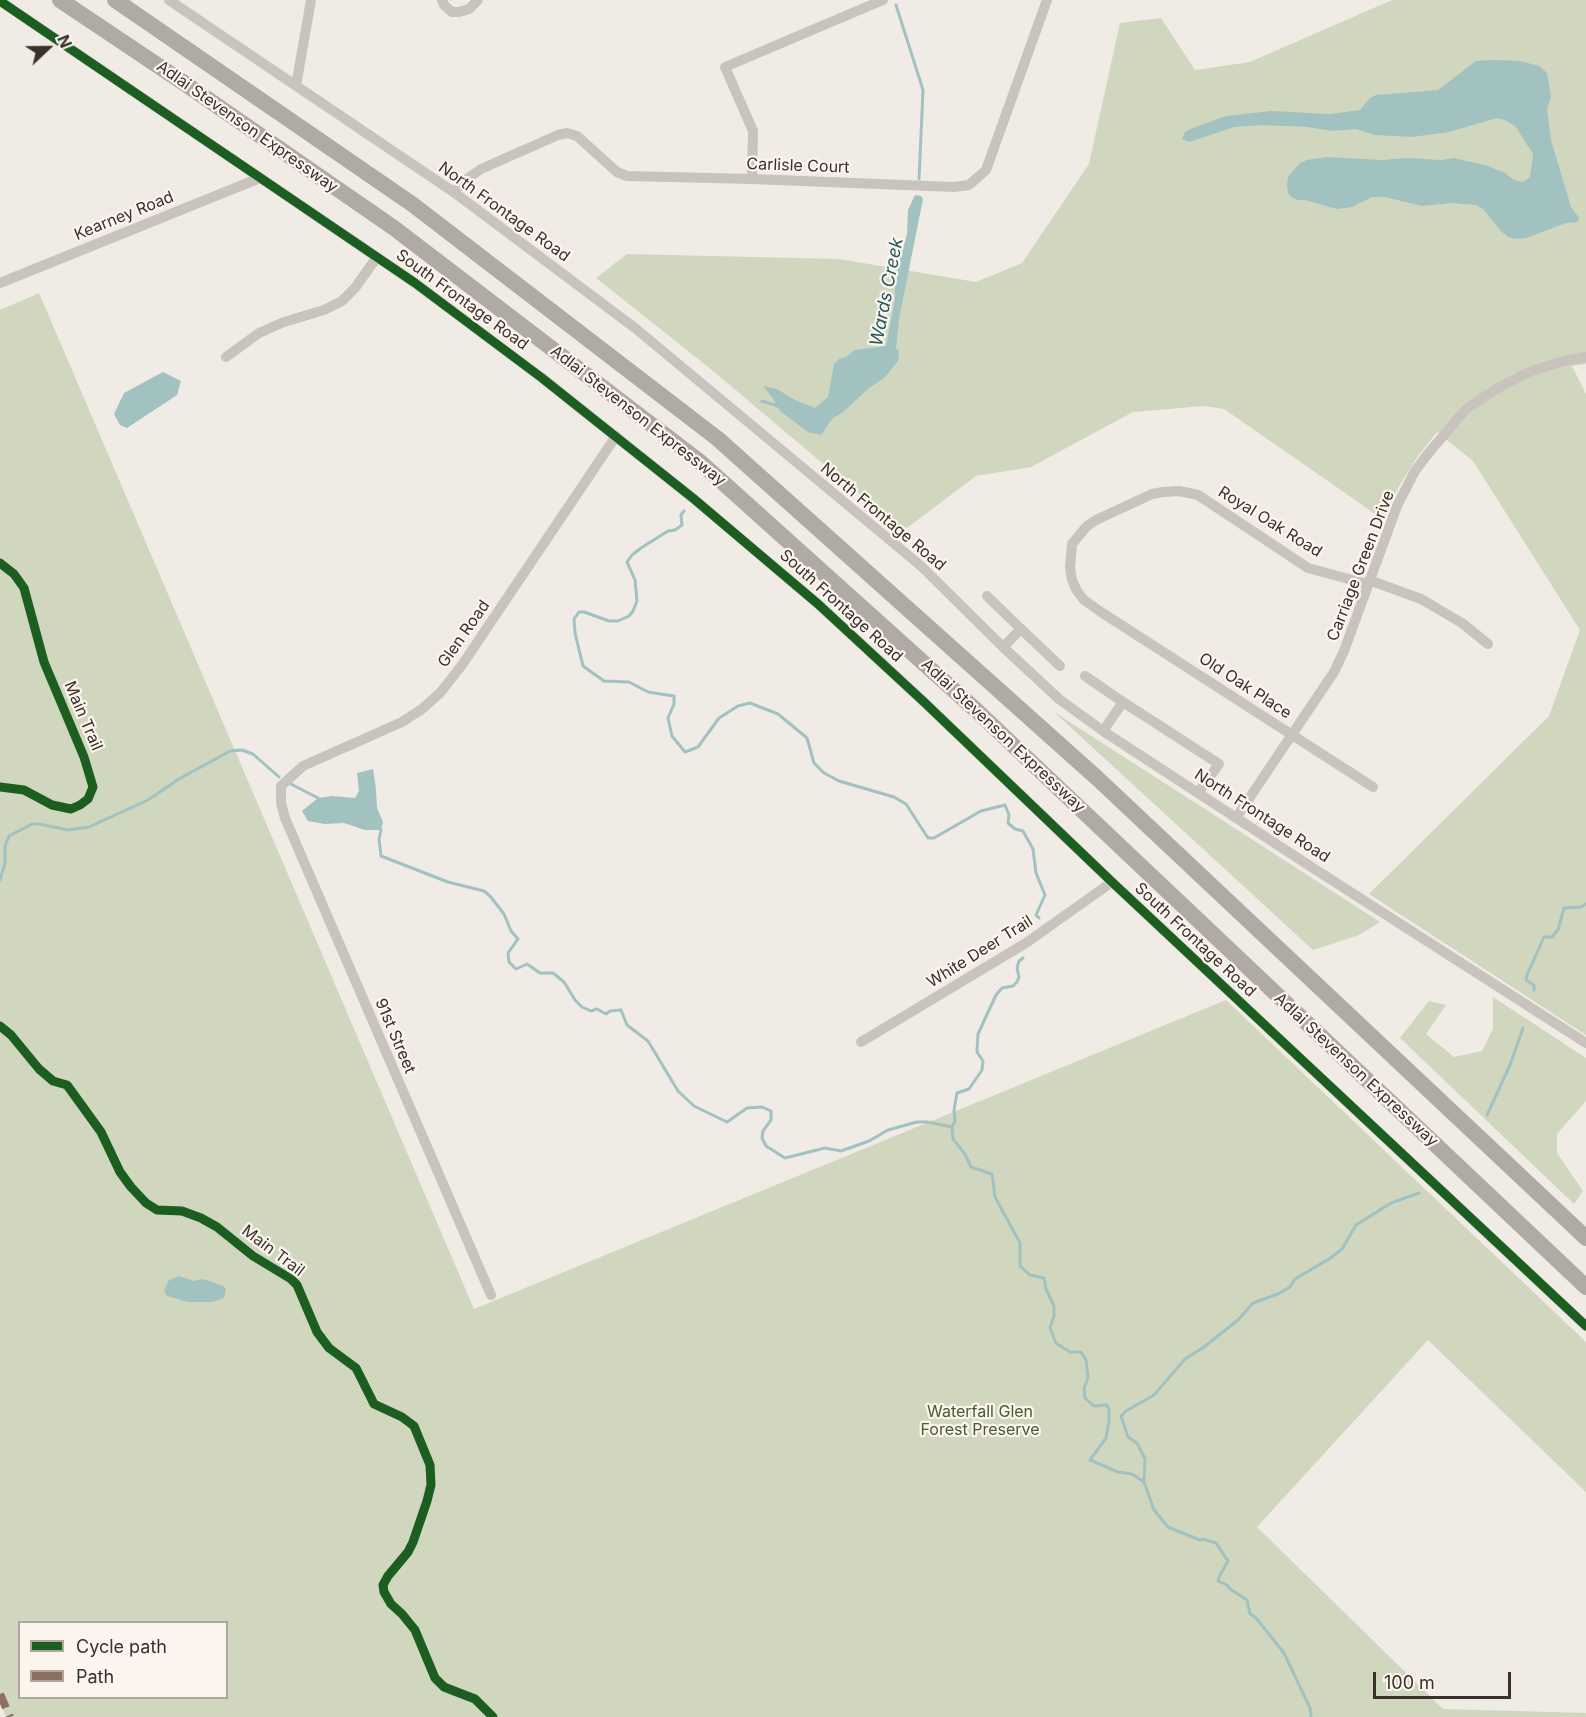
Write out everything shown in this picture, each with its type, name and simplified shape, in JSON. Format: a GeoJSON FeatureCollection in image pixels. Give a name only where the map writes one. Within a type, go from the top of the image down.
{"type":"FeatureCollection","features":[{"type":"Feature","properties":{"kind":"highway","name":"Adlai Stevenson Expressway"},"geometry":{"type":"LineString","coordinates":[[60,0],[188,85],[394,228],[699,461],[986,719],[1586,1287]]}},
{"type":"Feature","properties":{"kind":"highway","name":"Adlai Stevenson Expressway"},"geometry":{"type":"LineString","coordinates":[[115,0],[412,204],[718,439],[1105,786],[1586,1238]]}},
{"type":"Feature","properties":{"kind":"street","name":"North Frontage Road"},"geometry":{"type":"LineString","coordinates":[[169,0],[455,193],[635,328],[921,566],[1002,648],[1059,699],[1103,731],[1236,818],[1586,1043]]}},
{"type":"Feature","properties":{"kind":"street"},"geometry":{"type":"LineString","coordinates":[[296,86],[311,0]]}},
{"type":"Feature","properties":{"kind":"street"},"geometry":{"type":"LineString","coordinates":[[442,0],[452,12],[469,9],[478,0]]}},
{"type":"Feature","properties":{"kind":"street"},"geometry":{"type":"LineString","coordinates":[[753,179],[753,131],[725,67],[883,0]]}},
{"type":"Feature","properties":{"kind":"street","name":"Carlisle Court"},"geometry":{"type":"LineString","coordinates":[[455,193],[461,183],[481,169],[558,135],[567,134],[577,136],[617,172],[627,176],[963,187],[975,181],[986,170],[1047,0]]}},
{"type":"Feature","properties":{"kind":"street","name":"South Frontage Road"},"geometry":{"type":"LineString","coordinates":[[0,1],[377,257],[478,330],[694,499],[818,604],[924,702],[1112,882],[1586,1326]]}},
{"type":"Feature","properties":{"kind":"street","name":"Kearney Road"},"geometry":{"type":"LineString","coordinates":[[0,284],[260,178]]}},
{"type":"Feature","properties":{"kind":"street"},"geometry":{"type":"LineString","coordinates":[[226,357],[272,327],[324,310],[342,301],[355,288],[377,257]]}},
{"type":"Feature","properties":{"kind":"street","name":"Carriage Green Drive"},"geometry":{"type":"LineString","coordinates":[[1236,818],[1334,672],[1344,651],[1397,506],[1415,471],[1466,409],[1514,379],[1552,364],[1586,357]]}},
{"type":"Feature","properties":{"kind":"street","name":"Glen Road"},"geometry":{"type":"LineString","coordinates":[[280,786],[303,766],[402,722],[440,693],[462,665],[616,436]]}},
{"type":"Feature","properties":{"kind":"street","name":"Royal Oak Road"},"geometry":{"type":"LineString","coordinates":[[1101,612],[1084,600],[1075,586],[1070,568],[1072,544],[1087,526],[1096,520],[1163,492],[1179,491],[1198,495],[1308,568],[1368,582],[1421,599],[1462,623],[1488,644]]}},
{"type":"Feature","properties":{"kind":"street"},"geometry":{"type":"LineString","coordinates":[[987,596],[1060,666]]}},
{"type":"Feature","properties":{"kind":"street","name":"Old Oak Place"},"geometry":{"type":"LineString","coordinates":[[1101,612],[1373,787]]}},
{"type":"Feature","properties":{"kind":"street"},"geometry":{"type":"LineString","coordinates":[[1002,648],[1021,629]]}},
{"type":"Feature","properties":{"kind":"street"},"geometry":{"type":"LineString","coordinates":[[1085,676],[1220,764],[1198,793]]}},
{"type":"Feature","properties":{"kind":"street"},"geometry":{"type":"LineString","coordinates":[[1103,731],[1123,702]]}},
{"type":"Feature","properties":{"kind":"street","name":"91st Street"},"geometry":{"type":"LineString","coordinates":[[280,786],[285,818],[491,1295]]}},
{"type":"Feature","properties":{"kind":"street","name":"White Deer Trail"},"geometry":{"type":"LineString","coordinates":[[861,1042],[1026,943],[1112,882]]}},
{"type":"Feature","properties":{"kind":"green space"},"geometry":{"type":"Polygon","coordinates":[[[1392,0],[1586,0],[1586,364],[1572,366],[1586,394],[1586,1035],[1369,894],[1549,716],[1580,630],[1473,461],[1437,432],[1401,483],[1384,520],[1224,409],[1204,406],[1133,412],[1031,467],[976,476],[903,531],[707,366],[596,278],[627,254],[839,259],[976,282],[1022,263],[1089,164],[1120,23],[1161,18],[1195,70],[1250,62],[1392,0]]]}},
{"type":"Feature","properties":{"kind":"green space","name":"Waterfall Glen Forest Preserve"},"geometry":{"type":"Polygon","coordinates":[[[39,293],[474,1309],[1226,1000],[1586,1342],[1586,1492],[1428,1340],[1257,1527],[1443,1709],[1586,1713],[1586,1717],[6,1717],[0,1704],[0,310],[39,293]]]}},
{"type":"Feature","properties":{"kind":"green space"},"geometry":{"type":"Polygon","coordinates":[[[1054,712],[1380,922],[1359,935],[1313,950],[1054,712]]]}},
{"type":"Feature","properties":{"kind":"green space"},"geometry":{"type":"Polygon","coordinates":[[[1493,997],[1586,1058],[1586,1101],[1557,1134],[1557,1153],[1583,1191],[1574,1204],[1400,1038],[1429,1001],[1446,1005],[1426,1034],[1454,1057],[1482,1051],[1493,1029],[1493,997]]]}},
{"type":"Feature","properties":{"kind":"water"},"geometry":{"type":"Polygon","coordinates":[[[1476,61],[1520,61],[1539,66],[1547,73],[1551,97],[1547,109],[1551,140],[1571,207],[1579,218],[1578,222],[1566,223],[1526,238],[1515,239],[1501,231],[1483,209],[1476,205],[1452,203],[1422,206],[1385,197],[1372,197],[1352,207],[1337,209],[1298,200],[1288,193],[1288,177],[1300,163],[1327,157],[1382,160],[1454,158],[1488,166],[1522,182],[1530,177],[1533,154],[1516,127],[1497,118],[1449,132],[1412,137],[1375,135],[1356,129],[1333,131],[1263,125],[1234,127],[1189,142],[1182,139],[1185,132],[1190,129],[1226,116],[1271,111],[1330,114],[1360,110],[1370,98],[1376,95],[1438,90],[1476,61]]]}},
{"type":"Feature","properties":{"kind":"water"},"geometry":{"type":"Polygon","coordinates":[[[915,195],[923,199],[899,319],[896,349],[899,351],[898,361],[884,378],[832,419],[821,435],[808,432],[780,411],[763,386],[777,389],[815,408],[828,397],[834,364],[839,359],[855,350],[886,346],[895,300],[899,262],[907,234],[908,210],[915,195]]]}},
{"type":"Feature","properties":{"kind":"water"},"geometry":{"type":"Polygon","coordinates":[[[163,372],[181,381],[177,395],[127,428],[120,425],[114,414],[124,393],[163,372]]]}},
{"type":"Feature","properties":{"kind":"water"},"geometry":{"type":"Polygon","coordinates":[[[373,769],[377,808],[383,822],[381,830],[365,830],[344,823],[325,824],[308,821],[302,811],[318,798],[332,796],[355,798],[359,791],[357,773],[373,769]]]}},
{"type":"Feature","properties":{"kind":"water"},"geometry":{"type":"Polygon","coordinates":[[[179,1276],[194,1281],[203,1279],[223,1286],[226,1289],[224,1298],[212,1302],[188,1302],[167,1296],[164,1291],[169,1280],[179,1276]]]}},
{"type":"Feature","properties":{"kind":"waterway","name":"Wards Creek"},"geometry":{"type":"LineString","coordinates":[[896,5],[923,90],[919,179]]}},
{"type":"Feature","properties":{"kind":"waterway","name":"Wards Creek"},"geometry":{"type":"LineString","coordinates":[[762,401],[781,407]]}},
{"type":"Feature","properties":{"kind":"waterway","name":"Wards Creek"},"geometry":{"type":"LineString","coordinates":[[684,511],[681,515],[682,525],[641,548],[627,562],[635,580],[637,601],[629,616],[618,621],[609,621],[579,612],[574,619],[583,666],[604,681],[629,682],[648,692],[674,696],[674,704],[668,718],[672,736],[685,752],[698,747],[719,718],[738,706],[750,703],[778,714],[807,738],[814,763],[824,773],[839,781],[894,797],[906,804],[928,838],[934,838],[981,811],[1005,805],[1009,815],[1008,823],[1015,829],[1023,831],[1033,849],[1036,873],[1045,895],[1036,915],[1039,918]]}},
{"type":"Feature","properties":{"kind":"waterway"},"geometry":{"type":"LineString","coordinates":[[0,880],[5,863],[5,846],[9,836],[32,824],[68,830],[89,827],[148,800],[179,779],[230,751],[242,750],[253,754],[279,777]]}},
{"type":"Feature","properties":{"kind":"waterway"},"geometry":{"type":"LineString","coordinates":[[289,783],[318,798]]}},
{"type":"Feature","properties":{"kind":"waterway"},"geometry":{"type":"LineString","coordinates":[[381,830],[379,839],[381,856],[448,882],[484,891],[490,896],[504,914],[511,931],[518,939],[508,953],[509,962],[516,969],[527,964],[540,973],[553,973],[564,982],[575,1000],[582,1007],[591,1011],[597,1009],[606,1014],[610,1011],[621,1010],[627,1025],[648,1041],[678,1091],[694,1106],[727,1122],[747,1108],[762,1107],[771,1111],[771,1120],[763,1131],[762,1138],[766,1146],[785,1158],[825,1148],[841,1151],[869,1141],[888,1130],[917,1122],[952,1127]]}},
{"type":"Feature","properties":{"kind":"waterway"},"geometry":{"type":"LineString","coordinates":[[1534,990],[1534,985],[1526,980],[1544,937],[1552,937],[1558,930],[1564,908],[1581,907],[1586,904]]}},
{"type":"Feature","properties":{"kind":"waterway"},"geometry":{"type":"LineString","coordinates":[[1023,958],[1019,961],[1017,968],[1019,977],[1017,982],[1013,986],[1002,988],[996,995],[978,1034],[977,1052],[983,1061],[982,1070],[969,1089],[957,1093],[955,1121],[952,1127],[953,1139],[965,1154],[971,1167],[992,1174],[995,1197],[1020,1243],[1020,1266],[1030,1275],[1044,1278],[1046,1289],[1054,1306],[1050,1328],[1056,1343],[1070,1352],[1081,1352],[1086,1360],[1088,1378],[1084,1388],[1085,1398],[1094,1406],[1107,1405],[1109,1421],[1106,1438],[1090,1460],[1118,1472],[1132,1474],[1144,1482]]}},
{"type":"Feature","properties":{"kind":"waterway"},"geometry":{"type":"LineString","coordinates":[[1487,1115],[1510,1065],[1523,1028]]}},
{"type":"Feature","properties":{"kind":"waterway"},"geometry":{"type":"LineString","coordinates":[[1311,1717],[1310,1708],[1284,1653],[1256,1618],[1250,1614],[1247,1600],[1218,1581],[1228,1561],[1216,1543],[1200,1540],[1168,1527],[1154,1510],[1144,1482],[1145,1459],[1137,1443],[1128,1437],[1121,1416],[1154,1395],[1185,1359],[1238,1320],[1253,1303],[1290,1287],[1295,1279],[1342,1249],[1356,1225],[1391,1203],[1419,1193]]}},
{"type":"Feature","properties":{"kind":"marked path"},"geometry":{"type":"LineString","coordinates":[[0,1694],[10,1717]]}},
{"type":"Feature","properties":{"kind":"cycle path"},"geometry":{"type":"LineString","coordinates":[[0,1],[415,283],[542,378],[694,499],[818,604],[924,702],[1112,882],[1586,1326]]}},
{"type":"Feature","properties":{"kind":"cycle path","name":"Main Trail"},"geometry":{"type":"LineString","coordinates":[[0,563],[14,574],[24,588],[44,662],[84,757],[93,787],[88,799],[71,809],[52,805],[24,790],[0,787]]}},
{"type":"Feature","properties":{"kind":"cycle path","name":"Main Trail"},"geometry":{"type":"LineString","coordinates":[[0,1026],[11,1035],[39,1069],[53,1081],[67,1085],[101,1132],[120,1172],[146,1203],[157,1210],[182,1211],[201,1218],[217,1227],[253,1256],[291,1279],[297,1285],[317,1332],[329,1348],[356,1368],[374,1404],[402,1417],[414,1426],[430,1465],[431,1485],[413,1542],[408,1552],[388,1576],[383,1585],[384,1592],[391,1604],[415,1630],[435,1678],[444,1687],[475,1699],[493,1717]]}}]}
